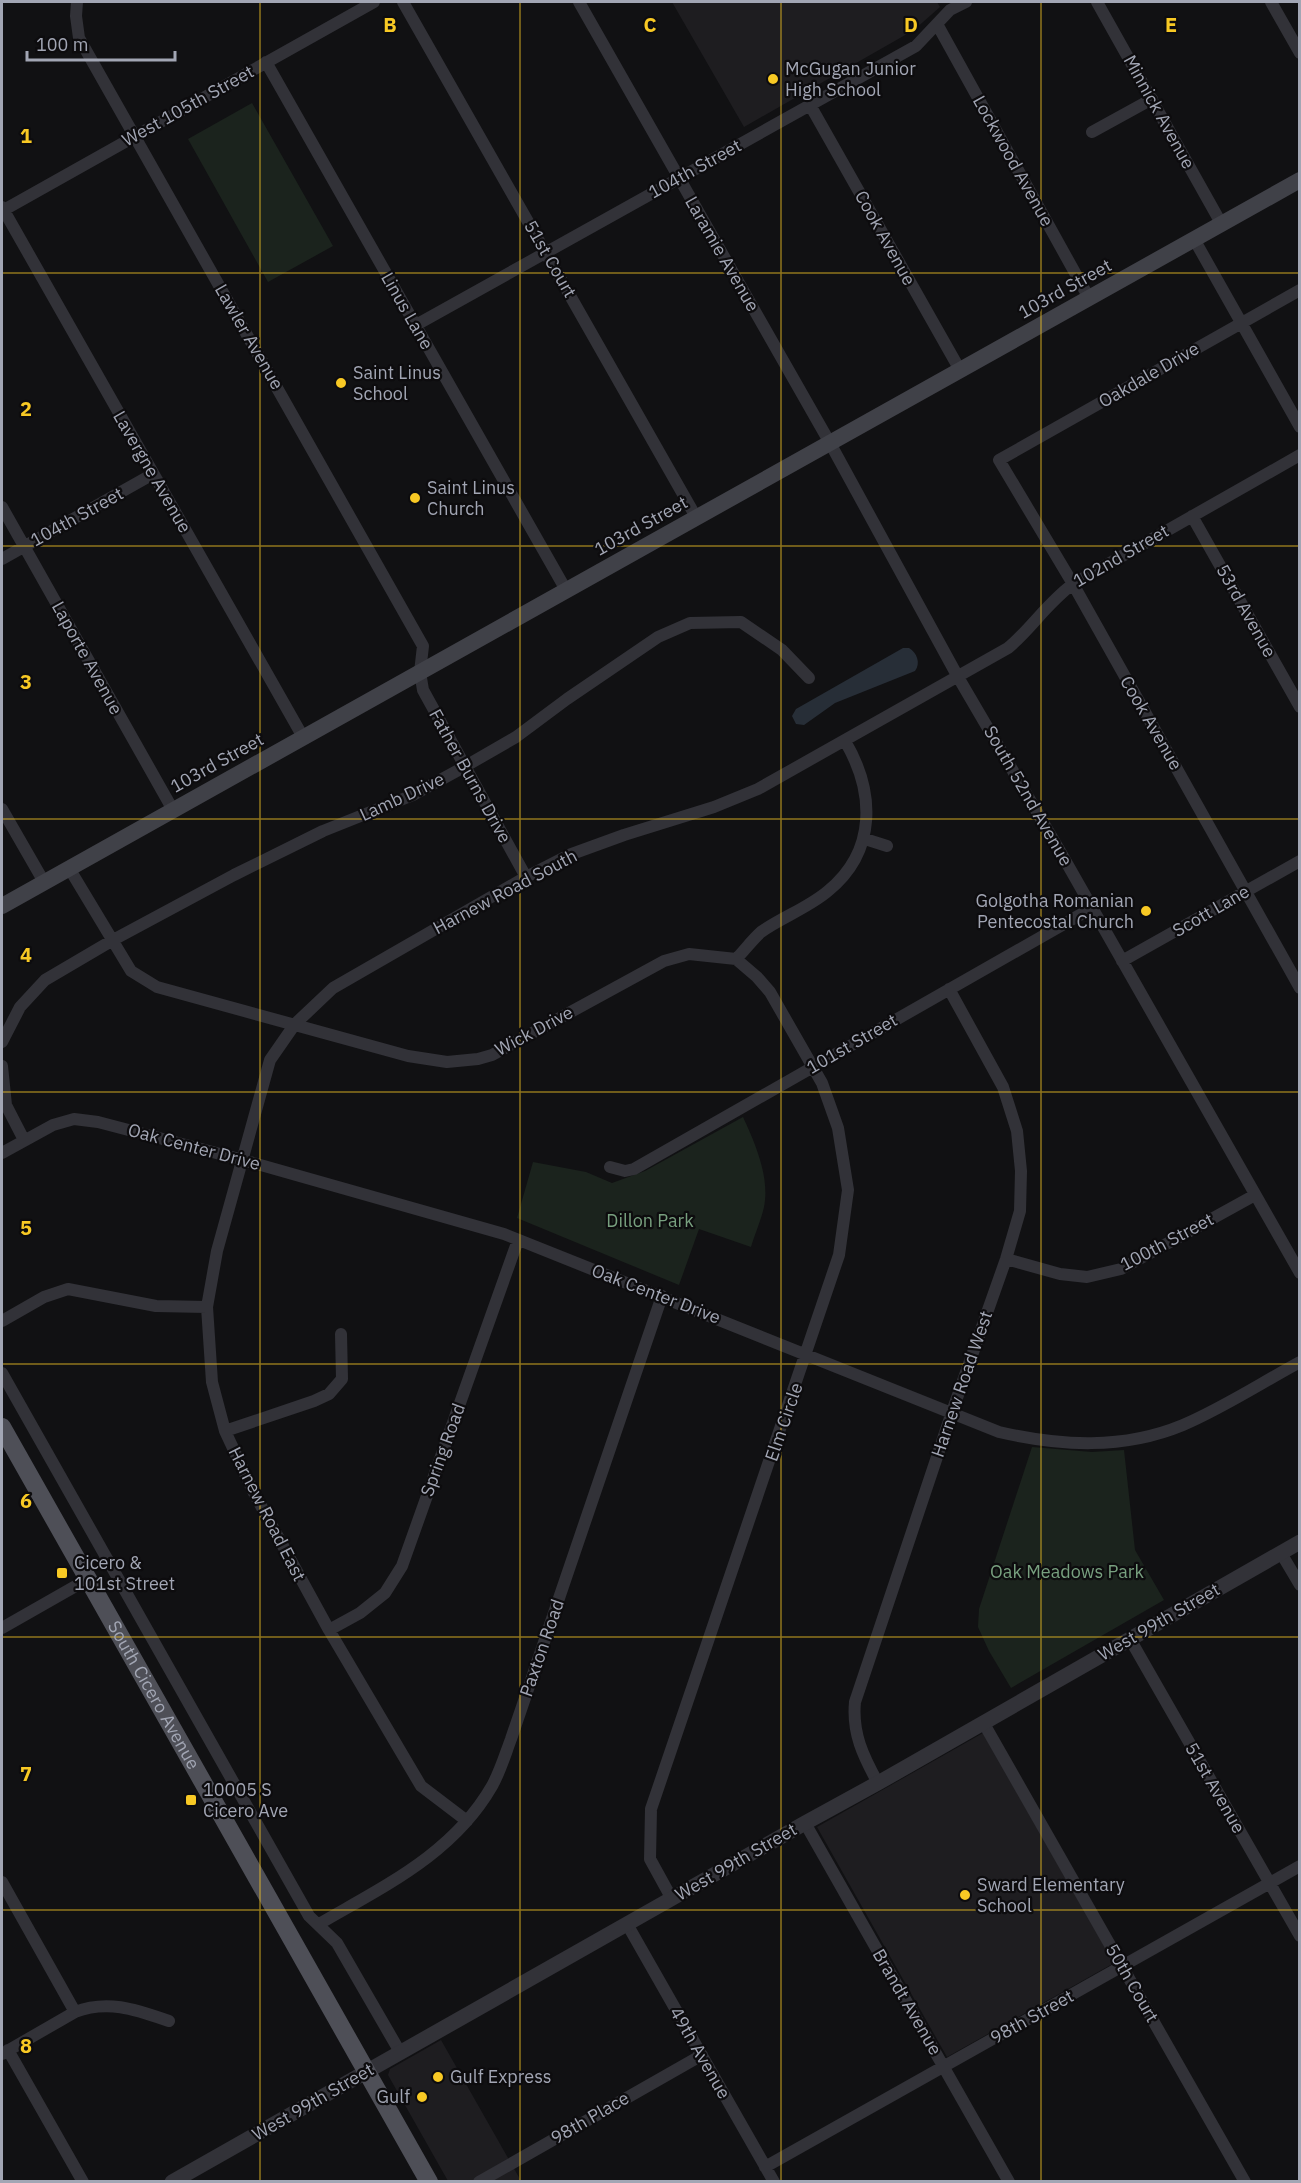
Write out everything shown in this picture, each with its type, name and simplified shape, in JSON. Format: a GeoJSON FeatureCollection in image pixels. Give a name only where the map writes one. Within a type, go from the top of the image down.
{"type":"FeatureCollection","features":[{"type":"Feature","properties":{"kind":"main road","name":"103rd Street"},"geometry":{"type":"LineString","coordinates":[[2,906],[1299,180]]}},
{"type":"Feature","properties":{"kind":"main road","name":"South Cicero Avenue"},"geometry":{"type":"LineString","coordinates":[[2,1427],[429,2181]]}},
{"type":"Feature","properties":{"kind":"street","name":"Lawler Avenue"},"geometry":{"type":"LineString","coordinates":[[77,2],[79,38],[423,645],[420,672]]}},
{"type":"Feature","properties":{"kind":"street","name":"West 105th Street"},"geometry":{"type":"LineString","coordinates":[[2,209],[374,2]]}},
{"type":"Feature","properties":{"kind":"street","name":"51st Court"},"geometry":{"type":"LineString","coordinates":[[403,2],[696,517]]}},
{"type":"Feature","properties":{"kind":"street","name":"Laramie Avenue"},"geometry":{"type":"LineString","coordinates":[[579,2],[830,443]]}},
{"type":"Feature","properties":{"kind":"street","name":"104th Street"},"geometry":{"type":"LineString","coordinates":[[416,325],[916,46],[950,10],[966,2]]}},
{"type":"Feature","properties":{"kind":"street","name":"Minnick Avenue"},"geometry":{"type":"LineString","coordinates":[[1097,2],[1221,223]]}},
{"type":"Feature","properties":{"kind":"street"},"geometry":{"type":"LineString","coordinates":[[1271,2],[1299,53]]}},
{"type":"Feature","properties":{"kind":"street","name":"Lockwood Avenue"},"geometry":{"type":"LineString","coordinates":[[937,24],[1089,298]]}},
{"type":"Feature","properties":{"kind":"street","name":"Linus Lane"},"geometry":{"type":"LineString","coordinates":[[266,62],[566,590]]}},
{"type":"Feature","properties":{"kind":"street"},"geometry":{"type":"LineString","coordinates":[[1092,132],[1152,99]]}},
{"type":"Feature","properties":{"kind":"street","name":"Cook Avenue"},"geometry":{"type":"LineString","coordinates":[[810,105],[960,370]]}},
{"type":"Feature","properties":{"kind":"street","name":"Lavergne Avenue"},"geometry":{"type":"LineString","coordinates":[[2,209],[303,737]]}},
{"type":"Feature","properties":{"kind":"street"},"geometry":{"type":"LineString","coordinates":[[1194,239],[1299,428]]}},
{"type":"Feature","properties":{"kind":"street","name":"Oakdale Drive"},"geometry":{"type":"LineString","coordinates":[[999,460],[1299,291]]}},
{"type":"Feature","properties":{"kind":"street","name":"South 52nd Avenue"},"geometry":{"type":"LineString","coordinates":[[830,443],[958,677],[1299,1273]]}},
{"type":"Feature","properties":{"kind":"street","name":"102nd Street"},"geometry":{"type":"LineString","coordinates":[[958,677],[1008,648],[1019,639],[1059,594],[1072,584],[1299,455]]}},
{"type":"Feature","properties":{"kind":"street","name":"Cook Avenue"},"geometry":{"type":"LineString","coordinates":[[999,460],[1246,890],[1299,988]]}},
{"type":"Feature","properties":{"kind":"street","name":"104th Street"},"geometry":{"type":"LineString","coordinates":[[2,559],[153,474]]}},
{"type":"Feature","properties":{"kind":"street","name":"Laporte Avenue"},"geometry":{"type":"LineString","coordinates":[[2,507],[173,810]]}},
{"type":"Feature","properties":{"kind":"street","name":"53rd Avenue"},"geometry":{"type":"LineString","coordinates":[[1192,516],[1299,707]]}},
{"type":"Feature","properties":{"kind":"street","name":"Lamb Drive"},"geometry":{"type":"LineString","coordinates":[[2,1042],[20,1007],[45,980],[113,940],[234,875],[324,831],[413,795],[464,767],[516,737],[658,637],[690,623],[741,622],[782,650],[809,678]]}},
{"type":"Feature","properties":{"kind":"street","name":"Father Burns Drive"},"geometry":{"type":"LineString","coordinates":[[420,672],[423,690],[526,877]]}},
{"type":"Feature","properties":{"kind":"street","name":"Harnew Road South"},"geometry":{"type":"LineString","coordinates":[[243,1160],[270,1060],[295,1024],[333,988],[526,877],[569,855],[714,807],[758,789],[958,677]]}},
{"type":"Feature","properties":{"kind":"street"},"geometry":{"type":"LineString","coordinates":[[736,959],[760,934],[836,884],[852,864],[865,839],[867,806],[864,782],[845,741]]}},
{"type":"Feature","properties":{"kind":"street"},"geometry":{"type":"LineString","coordinates":[[2,809],[44,882]]}},
{"type":"Feature","properties":{"kind":"street"},"geometry":{"type":"LineString","coordinates":[[865,839],[888,846]]}},
{"type":"Feature","properties":{"kind":"street","name":"Scott Lane"},"geometry":{"type":"LineString","coordinates":[[1122,961],[1299,861]]}},
{"type":"Feature","properties":{"kind":"street","name":"Wick Drive"},"geometry":{"type":"LineString","coordinates":[[69,868],[131,971],[157,987],[408,1056],[447,1062],[492,1055],[664,961],[689,954],[736,959]]}},
{"type":"Feature","properties":{"kind":"street","name":"101st Street"},"geometry":{"type":"LineString","coordinates":[[610,1167],[625,1171],[634,1169],[1092,908]]}},
{"type":"Feature","properties":{"kind":"street","name":"Elm Circle"},"geometry":{"type":"LineString","coordinates":[[672,1899],[650,1859],[651,1809],[839,1255],[848,1190],[838,1128],[822,1083],[770,992],[736,959]]}},
{"type":"Feature","properties":{"kind":"street","name":"Harnew Road West"},"geometry":{"type":"LineString","coordinates":[[878,1783],[856,1738],[855,1702],[1006,1259],[1020,1211],[1022,1171],[1017,1131],[1003,1087],[949,989]]}},
{"type":"Feature","properties":{"kind":"street"},"geometry":{"type":"LineString","coordinates":[[2,1066],[6,1105],[24,1140]]}},
{"type":"Feature","properties":{"kind":"street","name":"Oak Center Drive"},"geometry":{"type":"LineString","coordinates":[[2,1153],[53,1125],[74,1119],[98,1122],[243,1160],[445,1216],[518,1240],[999,1432],[1055,1443],[1088,1444],[1130,1440],[1182,1425],[1207,1414],[1299,1362]]}},
{"type":"Feature","properties":{"kind":"street","name":"Harnew Road East"},"geometry":{"type":"LineString","coordinates":[[243,1160],[217,1251],[207,1307],[212,1382],[225,1431],[254,1493],[329,1630],[421,1786],[467,1821]]}},
{"type":"Feature","properties":{"kind":"street","name":"100th Street"},"geometry":{"type":"LineString","coordinates":[[1006,1259],[1060,1274],[1087,1277],[1121,1269],[1255,1195]]}},
{"type":"Feature","properties":{"kind":"street","name":"Spring Road"},"geometry":{"type":"LineString","coordinates":[[329,1630],[360,1613],[385,1593],[402,1566],[518,1240]]}},
{"type":"Feature","properties":{"kind":"street"},"geometry":{"type":"LineString","coordinates":[[2,1321],[44,1297],[68,1289],[156,1306],[207,1307]]}},
{"type":"Feature","properties":{"kind":"street","name":"Paxton Road"},"geometry":{"type":"LineString","coordinates":[[319,1924],[402,1876],[433,1855],[467,1821],[493,1784],[511,1739],[662,1296]]}},
{"type":"Feature","properties":{"kind":"street"},"geometry":{"type":"LineString","coordinates":[[225,1431],[329,1394],[342,1379],[341,1334]]}},
{"type":"Feature","properties":{"kind":"street","name":"South Cicero Avenue"},"geometry":{"type":"LineString","coordinates":[[2,1372],[309,1916],[337,1942],[400,2052]]}},
{"type":"Feature","properties":{"kind":"street","name":"West 99th Street"},"geometry":{"type":"LineString","coordinates":[[172,2181],[878,1783],[1299,1542]]}},
{"type":"Feature","properties":{"kind":"street"},"geometry":{"type":"LineString","coordinates":[[1281,1553],[1299,1585]]}},
{"type":"Feature","properties":{"kind":"street"},"geometry":{"type":"LineString","coordinates":[[2,1628],[88,1579]]}},
{"type":"Feature","properties":{"kind":"street","name":"51st Avenue"},"geometry":{"type":"LineString","coordinates":[[1130,1639],[1299,1936]]}},
{"type":"Feature","properties":{"kind":"street","name":"50th Court"},"geometry":{"type":"LineString","coordinates":[[982,1722],[1245,2181]]}},
{"type":"Feature","properties":{"kind":"street","name":"Brandt Avenue"},"geometry":{"type":"LineString","coordinates":[[805,1823],[1009,2181]]}},
{"type":"Feature","properties":{"kind":"street","name":"98th Street"},"geometry":{"type":"LineString","coordinates":[[765,2167],[1299,1866]]}},
{"type":"Feature","properties":{"kind":"street"},"geometry":{"type":"LineString","coordinates":[[2,1883],[75,2012]]}},
{"type":"Feature","properties":{"kind":"street","name":"49th Avenue"},"geometry":{"type":"LineString","coordinates":[[627,1924],[774,2181]]}},
{"type":"Feature","properties":{"kind":"street"},"geometry":{"type":"LineString","coordinates":[[83,2181],[5,2052],[75,2012],[104,2005],[130,2007],[169,2021]]}},
{"type":"Feature","properties":{"kind":"street","name":"98th Place"},"geometry":{"type":"LineString","coordinates":[[479,2181],[702,2055]]}},
{"type":"Feature","properties":{"kind":"shaded area","name":"McGugan Junior High School"},"geometry":{"type":"Polygon","coordinates":[[[672,2],[937,2],[940,7],[914,30],[744,127],[672,2]]]}},
{"type":"Feature","properties":{"kind":"shaded area"},"geometry":{"type":"Polygon","coordinates":[[[903,648],[909,648],[916,655],[918,665],[915,671],[835,703],[804,725],[796,724],[792,716],[796,709],[903,648]]]}},
{"type":"Feature","properties":{"kind":"shaded area","name":"Sward Elementary School"},"geometry":{"type":"Polygon","coordinates":[[[983,1733],[1114,1963],[947,2057],[817,1827],[983,1733]]]}},
{"type":"Feature","properties":{"kind":"shaded area"},"geometry":{"type":"Polygon","coordinates":[[[441,2040],[521,2181],[448,2181],[388,2075],[390,2069],[441,2040]]]}},
{"type":"Feature","properties":{"kind":"green space"},"geometry":{"type":"Polygon","coordinates":[[[252,103],[333,246],[268,282],[188,139],[252,103]]]}},
{"type":"Feature","properties":{"kind":"green space","name":"Dillon Park"},"geometry":{"type":"Polygon","coordinates":[[[743,1117],[756,1149],[765,1184],[764,1207],[751,1247],[699,1229],[679,1285],[517,1218],[533,1162],[586,1172],[612,1183],[645,1171],[743,1117]]]}},
{"type":"Feature","properties":{"kind":"green space","name":"Oak Meadows Park"},"geometry":{"type":"Polygon","coordinates":[[[1032,1447],[1092,1452],[1124,1450],[1135,1550],[1164,1600],[1011,1688],[978,1627],[979,1609],[1032,1447]]]}},
{"type":"Feature","properties":{"kind":"place","name":"McGugan Junior High School"},"geometry":{"type":"Point","coordinates":[773,79]}},
{"type":"Feature","properties":{"kind":"place","name":"Saint Linus School"},"geometry":{"type":"Point","coordinates":[341,383]}},
{"type":"Feature","properties":{"kind":"place","name":"Saint Linus Church"},"geometry":{"type":"Point","coordinates":[415,498]}},
{"type":"Feature","properties":{"kind":"place","name":"Golgotha Romanian Pentecostal Church"},"geometry":{"type":"Point","coordinates":[1146,911]}},
{"type":"Feature","properties":{"kind":"place","name":"Cicero & 101st Street"},"geometry":{"type":"Point","coordinates":[62,1573]}},
{"type":"Feature","properties":{"kind":"place","name":"10005 S Cicero Ave"},"geometry":{"type":"Point","coordinates":[191,1800]}},
{"type":"Feature","properties":{"kind":"place","name":"Sward Elementary School"},"geometry":{"type":"Point","coordinates":[965,1895]}},
{"type":"Feature","properties":{"kind":"place","name":"Gulf Express"},"geometry":{"type":"Point","coordinates":[438,2077]}},
{"type":"Feature","properties":{"kind":"place","name":"Gulf"},"geometry":{"type":"Point","coordinates":[422,2097]}}]}
